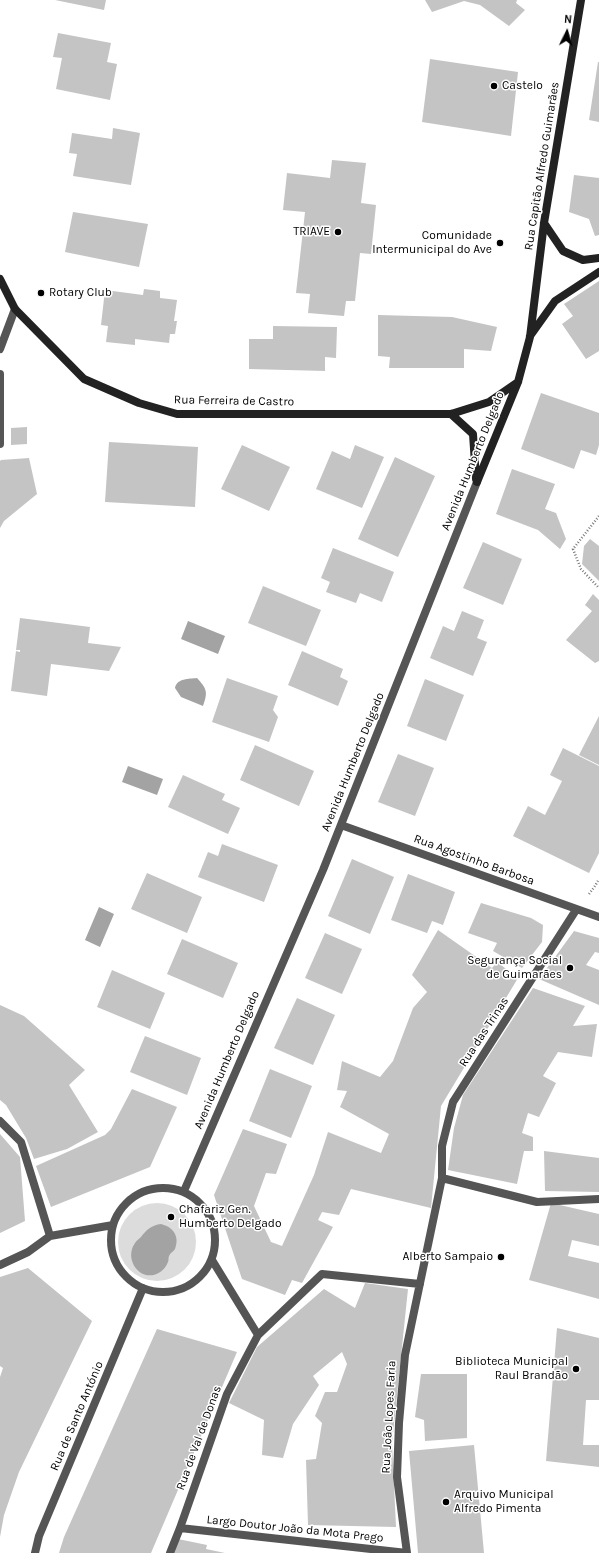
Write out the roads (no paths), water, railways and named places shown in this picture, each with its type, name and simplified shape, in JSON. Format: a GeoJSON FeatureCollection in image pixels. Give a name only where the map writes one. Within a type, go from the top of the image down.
{"type":"FeatureCollection","features":[{"type":"Feature","properties":{"kind":"street","name":"Rua Capitão Alfredo Guimarães"},"geometry":{"type":"LineString","coordinates":[[530,337],[544,223],[581,0]]}},
{"type":"Feature","properties":{"kind":"street"},"geometry":{"type":"LineString","coordinates":[[544,223],[563,251],[583,260],[599,258]]}},
{"type":"Feature","properties":{"kind":"street"},"geometry":{"type":"LineString","coordinates":[[530,337],[555,301],[599,272]]}},
{"type":"Feature","properties":{"kind":"street","name":"Rua Ferreira de Castro"},"geometry":{"type":"LineString","coordinates":[[0,279],[15,309],[84,379],[139,403],[177,414],[451,414],[489,402],[518,382]]}},
{"type":"Feature","properties":{"kind":"street"},"geometry":{"type":"LineString","coordinates":[[0,349],[15,309]]}},
{"type":"Feature","properties":{"kind":"street","name":"Avenida Humberto Delgado"},"geometry":{"type":"LineString","coordinates":[[184,1191],[341,825],[518,382],[530,337]]}},
{"type":"Feature","properties":{"kind":"street"},"geometry":{"type":"LineString","coordinates":[[0,374],[0,444]]}},
{"type":"Feature","properties":{"kind":"street"},"geometry":{"type":"LineString","coordinates":[[451,414],[474,434],[477,482]]}},
{"type":"Feature","properties":{"kind":"street","name":"Rua Agostinho Barbosa"},"geometry":{"type":"LineString","coordinates":[[341,825],[599,917]]}},
{"type":"Feature","properties":{"kind":"street","name":"Rua das Trinas"},"geometry":{"type":"LineString","coordinates":[[420,1284],[442,1178],[442,1146],[453,1102],[576,910]]}},
{"type":"Feature","properties":{"kind":"street"},"geometry":{"type":"LineString","coordinates":[[0,1121],[21,1142],[50,1236]]}},
{"type":"Feature","properties":{"kind":"street"},"geometry":{"type":"LineString","coordinates":[[442,1178],[537,1202],[599,1199]]}},
{"type":"Feature","properties":{"kind":"street"},"geometry":{"type":"LineString","coordinates":[[157,1188],[171,1188],[184,1191],[197,1200],[210,1217],[216,1238],[212,1260],[200,1277],[182,1289],[162,1292],[143,1288],[127,1278],[116,1262],[111,1243],[113,1224],[122,1207],[138,1194],[157,1188]]}},
{"type":"Feature","properties":{"kind":"street"},"geometry":{"type":"LineString","coordinates":[[0,1265],[28,1252],[50,1236],[113,1224]]}},
{"type":"Feature","properties":{"kind":"street"},"geometry":{"type":"LineString","coordinates":[[212,1260],[258,1335]]}},
{"type":"Feature","properties":{"kind":"street","name":"Rua de Val de Donas"},"geometry":{"type":"LineString","coordinates":[[170,1553],[227,1394],[258,1335],[322,1274],[420,1284]]}},
{"type":"Feature","properties":{"kind":"street","name":"Rua João Lopes Faria"},"geometry":{"type":"LineString","coordinates":[[407,1553],[397,1477],[399,1423],[405,1355],[420,1284]]}},
{"type":"Feature","properties":{"kind":"street","name":"Rua de Santo António"},"geometry":{"type":"LineString","coordinates":[[35,1553],[39,1536],[143,1288]]}},
{"type":"Feature","properties":{"kind":"street","name":"Largo Doutor João da Mota Prego"},"geometry":{"type":"LineString","coordinates":[[180,1528],[407,1553]]}},
{"type":"Feature","properties":{"kind":"place","name":"Castelo"},"geometry":{"type":"Point","coordinates":[494,86]}},
{"type":"Feature","properties":{"kind":"place","name":"TRIAVE"},"geometry":{"type":"Point","coordinates":[338,232]}},
{"type":"Feature","properties":{"kind":"place","name":"Comunidade Intermunicipal do Ave"},"geometry":{"type":"Point","coordinates":[500,243]}},
{"type":"Feature","properties":{"kind":"place","name":"Rotary Club"},"geometry":{"type":"Point","coordinates":[41,293]}},
{"type":"Feature","properties":{"kind":"place","name":"Segurança Social de Guimarães"},"geometry":{"type":"Point","coordinates":[570,968]}},
{"type":"Feature","properties":{"kind":"place","name":"Chafariz Gen. Humberto Delgado"},"geometry":{"type":"Point","coordinates":[171,1217]}},
{"type":"Feature","properties":{"kind":"place","name":"Alberto Sampaio"},"geometry":{"type":"Point","coordinates":[501,1257]}},
{"type":"Feature","properties":{"kind":"place","name":"Biblioteca Municipal Raul Brandão"},"geometry":{"type":"Point","coordinates":[576,1369]}},
{"type":"Feature","properties":{"kind":"place","name":"Arquivo Municipal Alfredo Pimenta"},"geometry":{"type":"Point","coordinates":[446,1502]}}]}
